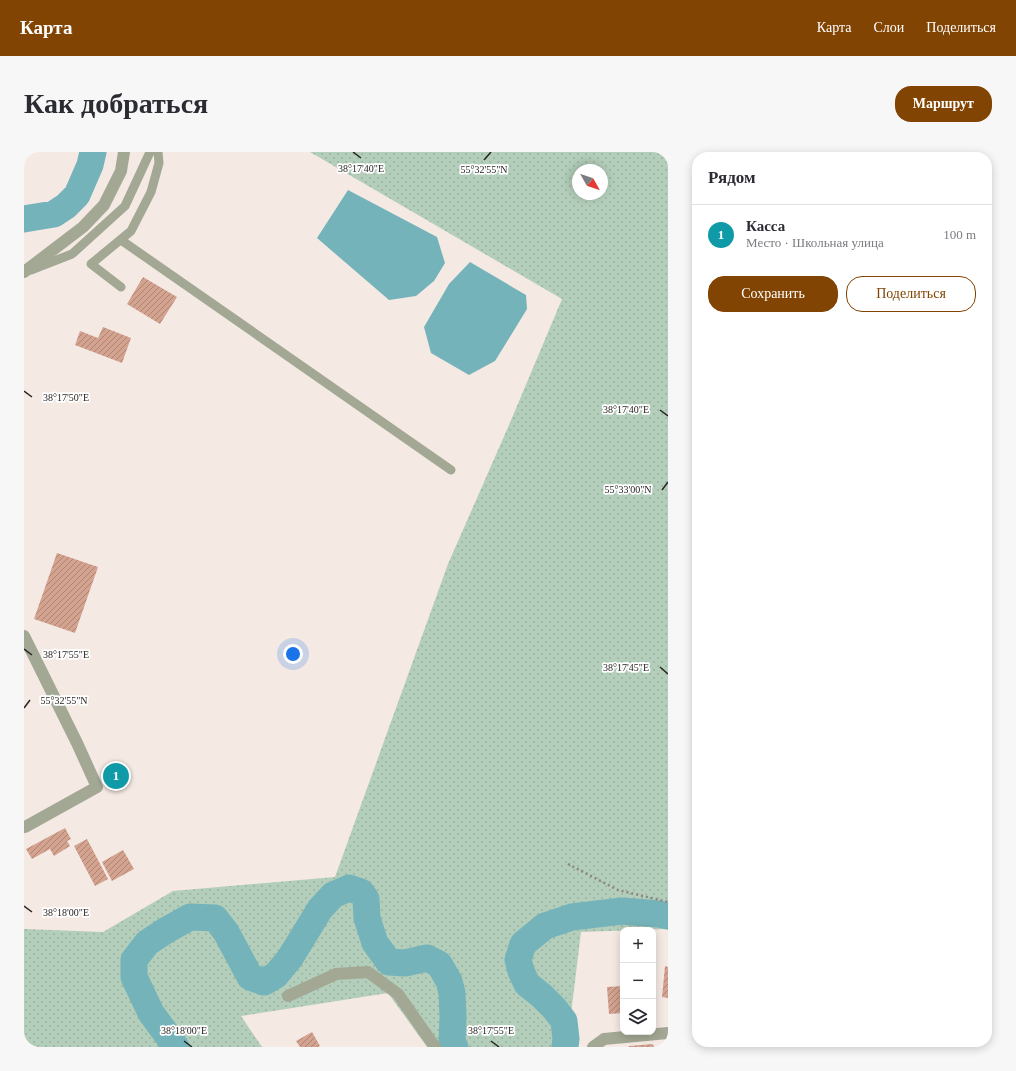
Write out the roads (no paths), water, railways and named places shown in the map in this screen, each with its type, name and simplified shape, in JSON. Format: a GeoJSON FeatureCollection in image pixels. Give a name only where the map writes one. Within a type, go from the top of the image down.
{"type":"FeatureCollection","features":[{"type":"Feature","properties":{"kind":"street"},"geometry":{"type":"LineString","coordinates":[[24,272],[83,226],[104,205],[121,171],[124,152]]}},
{"type":"Feature","properties":{"kind":"street"},"geometry":{"type":"LineString","coordinates":[[24,636],[97,787],[25,827]]}},
{"type":"Feature","properties":{"kind":"street"},"geometry":{"type":"LineString","coordinates":[[288,996],[336,974],[368,972],[398,994],[435,1047]]}},
{"type":"Feature","properties":{"kind":"street"},"geometry":{"type":"LineString","coordinates":[[593,1047],[604,1039],[668,1033]]}},
{"type":"Feature","properties":{"kind":"lane"},"geometry":{"type":"LineString","coordinates":[[24,272],[72,254],[125,206],[150,152]]}},
{"type":"Feature","properties":{"kind":"lane"},"geometry":{"type":"LineString","coordinates":[[121,287],[91,264],[131,231],[151,192],[159,164],[158,152]]}},
{"type":"Feature","properties":{"kind":"lane"},"geometry":{"type":"LineString","coordinates":[[121,240],[451,470]]}},
{"type":"Feature","properties":{"kind":"water"},"geometry":{"type":"Polygon","coordinates":[[[348,190],[437,237],[445,263],[434,281],[416,296],[389,300],[317,238],[348,190]]]}},
{"type":"Feature","properties":{"kind":"water"},"geometry":{"type":"Polygon","coordinates":[[[470,262],[526,295],[527,309],[495,361],[469,375],[431,353],[424,327],[449,284],[470,262]]]}},
{"type":"Feature","properties":{"kind":"waterway"},"geometry":{"type":"LineString","coordinates":[[24,219],[54,214],[66,206],[77,195],[90,165],[93,152]]}},
{"type":"Feature","properties":{"kind":"waterway"},"geometry":{"type":"LineString","coordinates":[[176,1047],[151,1013],[134,977],[134,960],[147,943],[190,917],[215,918],[226,932],[250,977],[264,982],[276,975],[290,958],[320,909],[333,895],[349,888],[361,892],[366,899],[367,918],[375,943],[389,962],[405,963],[427,958],[439,964],[449,981],[452,993],[452,1042],[455,1047]]}},
{"type":"Feature","properties":{"kind":"waterway"},"geometry":{"type":"LineString","coordinates":[[565,1047],[566,1039],[564,1021],[554,1008],[527,984],[521,971],[518,960],[523,944],[545,926],[572,917],[622,911],[668,916]]}},
{"type":"Feature","properties":{"kind":"place","name":"Касса"},"geometry":{"type":"Point","coordinates":[116,776]}}]}
